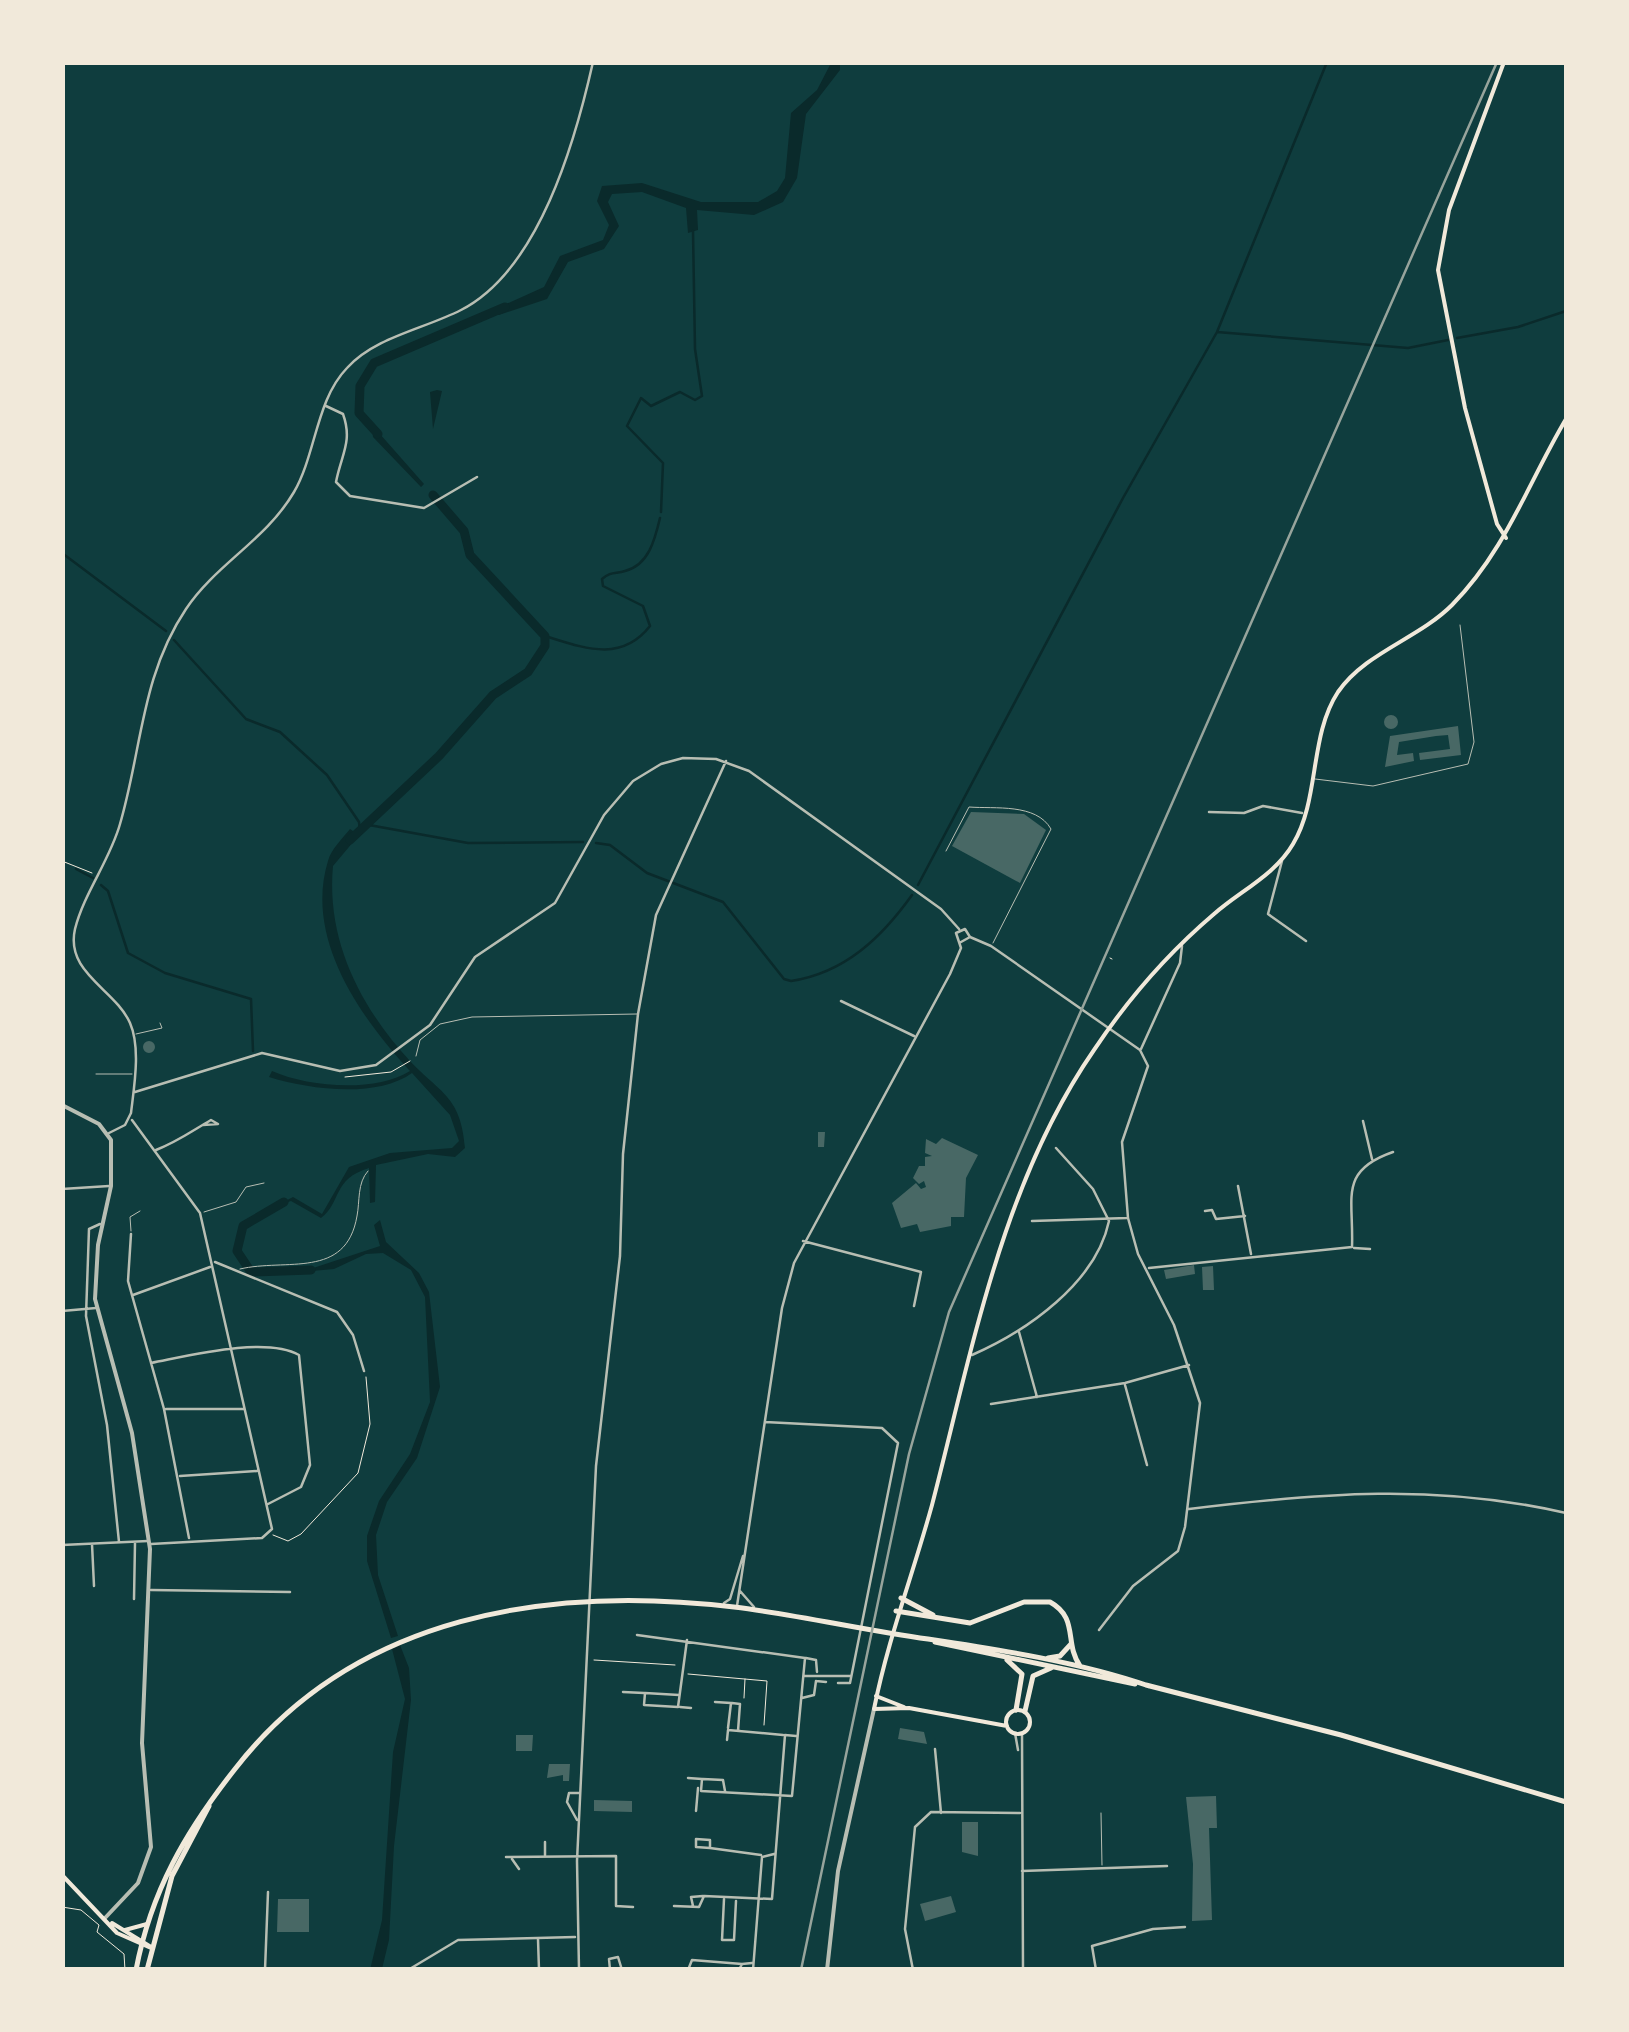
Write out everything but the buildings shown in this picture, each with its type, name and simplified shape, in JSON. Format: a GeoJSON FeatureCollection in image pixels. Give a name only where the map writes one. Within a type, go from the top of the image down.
{"type":"FeatureCollection","features":[{"type":"Feature","properties":{"kind":"main road"},"geometry":{"type":"LineString","coordinates":[[1504,62],[1449,210],[1438,270],[1465,408],[1497,524],[1506,538]]}},
{"type":"Feature","properties":{"kind":"main road"},"geometry":{"type":"LineString","coordinates":[[1054,1667],[1033,1676],[1024,1711],[1030,1722],[1022,1733],[985,1720],[908,1708],[874,1709],[896,1611],[938,1480],[1022,1186],[1066,1094],[1108,1030],[1182,943],[1282,860],[1296,838],[1339,691],[1372,659],[1440,616],[1506,538],[1566,419]]}},
{"type":"Feature","properties":{"kind":"main road"},"geometry":{"type":"LineString","coordinates":[[901,1598],[935,1617]]}},
{"type":"Feature","properties":{"kind":"main road"},"geometry":{"type":"LineString","coordinates":[[136,1970],[146,1924],[180,1843],[218,1790],[279,1720],[358,1661],[423,1632],[494,1611],[581,1600],[737,1608],[930,1640],[1184,1694],[1341,1734],[1566,1802]]}},
{"type":"Feature","properties":{"kind":"main road"},"geometry":{"type":"LineString","coordinates":[[896,1611],[977,1622],[1024,1602],[1044,1600],[1068,1616],[1082,1668]]}},
{"type":"Feature","properties":{"kind":"main road"},"geometry":{"type":"LineString","coordinates":[[930,1640],[1041,1659],[1149,1686]]}},
{"type":"Feature","properties":{"kind":"main road"},"geometry":{"type":"LineString","coordinates":[[1041,1659],[1060,1656],[1072,1641]]}},
{"type":"Feature","properties":{"kind":"main road"},"geometry":{"type":"LineString","coordinates":[[985,1720],[1008,1716],[1016,1710],[1022,1674],[1000,1656]]}},
{"type":"Feature","properties":{"kind":"main road"},"geometry":{"type":"LineString","coordinates":[[876,1696],[908,1708]]}},
{"type":"Feature","properties":{"kind":"main road"},"geometry":{"type":"LineString","coordinates":[[1016,1710],[1024,1711]]}},
{"type":"Feature","properties":{"kind":"main road"},"geometry":{"type":"LineString","coordinates":[[1008,1716],[1008,1726]]}},
{"type":"Feature","properties":{"kind":"main road"},"geometry":{"type":"LineString","coordinates":[[147,1970],[172,1876],[218,1790]]}},
{"type":"Feature","properties":{"kind":"main road"},"geometry":{"type":"LineString","coordinates":[[62,1875],[117,1933],[152,1948]]}},
{"type":"Feature","properties":{"kind":"main road"},"geometry":{"type":"LineString","coordinates":[[106,1919],[141,1943]]}},
{"type":"Feature","properties":{"kind":"main road"},"geometry":{"type":"LineString","coordinates":[[125,1930],[146,1924]]}},
{"type":"Feature","properties":{"kind":"street"},"geometry":{"type":"LineString","coordinates":[[131,1295],[210,1267],[214,1261],[200,1213],[130,1119],[133,1035],[126,1016],[89,976],[76,954],[76,927],[120,827],[142,708],[161,655],[202,589],[281,513],[307,466],[340,375],[363,352],[464,308],[502,278],[561,173],[593,62]]}},
{"type":"Feature","properties":{"kind":"street"},"geometry":{"type":"LineString","coordinates":[[326,406],[342,414],[347,427],[347,452],[336,482],[342,492],[430,506],[476,477]]}},
{"type":"Feature","properties":{"kind":"street"},"geometry":{"type":"LineString","coordinates":[[133,1093],[252,1054],[282,1055],[346,1071],[368,1068],[390,1056],[434,1021],[474,957],[555,902],[604,815],[633,781],[661,764],[684,758],[726,761],[749,771],[941,909],[959,930],[968,930],[970,937]]}},
{"type":"Feature","properties":{"kind":"street"},"geometry":{"type":"LineString","coordinates":[[580,1970],[579,1822],[596,1466],[620,1256],[623,1154],[638,1014],[651,929],[726,761]]}},
{"type":"Feature","properties":{"kind":"street"},"geometry":{"type":"LineString","coordinates":[[1209,812],[1244,813],[1263,806],[1304,813]]}},
{"type":"Feature","properties":{"kind":"street"},"geometry":{"type":"LineString","coordinates":[[1282,860],[1283,872],[1268,914],[1306,941]]}},
{"type":"Feature","properties":{"kind":"street"},"geometry":{"type":"LineString","coordinates":[[959,930],[956,938],[962,942]]}},
{"type":"Feature","properties":{"kind":"street"},"geometry":{"type":"LineString","coordinates":[[970,937],[991,946],[1146,1058],[1146,1075],[1121,1152],[1128,1218],[1138,1254],[1148,1268],[1189,1365],[1200,1403],[1178,1552],[1133,1586],[1099,1630]]}},
{"type":"Feature","properties":{"kind":"street"},"geometry":{"type":"LineString","coordinates":[[737,1608],[782,1308],[802,1241],[915,1037],[962,942],[970,937]]}},
{"type":"Feature","properties":{"kind":"street"},"geometry":{"type":"LineString","coordinates":[[1140,1050],[1180,963],[1182,943]]}},
{"type":"Feature","properties":{"kind":"street"},"geometry":{"type":"LineString","coordinates":[[841,1001],[915,1037]]}},
{"type":"Feature","properties":{"kind":"street"},"geometry":{"type":"LineString","coordinates":[[62,1105],[109,1134]]}},
{"type":"Feature","properties":{"kind":"street"},"geometry":{"type":"LineString","coordinates":[[109,1134],[130,1119]]}},
{"type":"Feature","properties":{"kind":"street"},"geometry":{"type":"LineString","coordinates":[[1363,1122],[1372,1159]]}},
{"type":"Feature","properties":{"kind":"street"},"geometry":{"type":"LineString","coordinates":[[156,1150],[187,1138],[203,1125]]}},
{"type":"Feature","properties":{"kind":"street"},"geometry":{"type":"LineString","coordinates":[[106,1919],[138,1883],[151,1847],[142,1743],[150,1542],[132,1433],[96,1308],[102,1223],[111,1186],[109,1134]]}},
{"type":"Feature","properties":{"kind":"street"},"geometry":{"type":"LineString","coordinates":[[972,1355],[1036,1320],[1102,1244],[1108,1220],[1093,1189],[1056,1148]]}},
{"type":"Feature","properties":{"kind":"street"},"geometry":{"type":"LineString","coordinates":[[1352,1248],[1353,1179],[1362,1164],[1393,1152]]}},
{"type":"Feature","properties":{"kind":"street"},"geometry":{"type":"LineString","coordinates":[[62,1189],[111,1186]]}},
{"type":"Feature","properties":{"kind":"street"},"geometry":{"type":"LineString","coordinates":[[1238,1186],[1252,1255]]}},
{"type":"Feature","properties":{"kind":"street"},"geometry":{"type":"LineString","coordinates":[[1205,1210],[1212,1210],[1216,1219],[1247,1216]]}},
{"type":"Feature","properties":{"kind":"street"},"geometry":{"type":"LineString","coordinates":[[1032,1221],[1128,1218]]}},
{"type":"Feature","properties":{"kind":"street"},"geometry":{"type":"LineString","coordinates":[[102,1223],[88,1229],[87,1308],[107,1425],[119,1542]]}},
{"type":"Feature","properties":{"kind":"street"},"geometry":{"type":"LineString","coordinates":[[131,1234],[131,1295],[164,1409],[189,1540]]}},
{"type":"Feature","properties":{"kind":"street"},"geometry":{"type":"LineString","coordinates":[[802,1241],[922,1272],[914,1306]]}},
{"type":"Feature","properties":{"kind":"street"},"geometry":{"type":"LineString","coordinates":[[1148,1268],[1252,1255],[1370,1249]]}},
{"type":"Feature","properties":{"kind":"street"},"geometry":{"type":"LineString","coordinates":[[214,1261],[249,1279],[283,1287],[337,1312],[353,1335],[364,1371]]}},
{"type":"Feature","properties":{"kind":"street"},"geometry":{"type":"LineString","coordinates":[[62,1545],[262,1538],[270,1534],[267,1505],[210,1267]]}},
{"type":"Feature","properties":{"kind":"street"},"geometry":{"type":"LineString","coordinates":[[62,1310],[96,1308]]}},
{"type":"Feature","properties":{"kind":"street"},"geometry":{"type":"LineString","coordinates":[[1019,1331],[1038,1398]]}},
{"type":"Feature","properties":{"kind":"street"},"geometry":{"type":"LineString","coordinates":[[151,1363],[231,1349],[291,1351],[299,1355],[308,1474],[296,1491],[267,1505]]}},
{"type":"Feature","properties":{"kind":"street"},"geometry":{"type":"LineString","coordinates":[[991,1404],[1125,1384],[1189,1365]]}},
{"type":"Feature","properties":{"kind":"street"},"geometry":{"type":"LineString","coordinates":[[1125,1384],[1148,1464]]}},
{"type":"Feature","properties":{"kind":"street"},"geometry":{"type":"LineString","coordinates":[[164,1409],[244,1409]]}},
{"type":"Feature","properties":{"kind":"street"},"geometry":{"type":"LineString","coordinates":[[764,1422],[882,1428],[898,1443],[850,1684],[838,1682]]}},
{"type":"Feature","properties":{"kind":"street"},"geometry":{"type":"LineString","coordinates":[[178,1476],[258,1471]]}},
{"type":"Feature","properties":{"kind":"street"},"geometry":{"type":"LineString","coordinates":[[1187,1509],[1421,1492],[1482,1496],[1566,1514]]}},
{"type":"Feature","properties":{"kind":"street"},"geometry":{"type":"LineString","coordinates":[[134,1599],[135,1542]]}},
{"type":"Feature","properties":{"kind":"street"},"geometry":{"type":"LineString","coordinates":[[92,1543],[94,1586]]}},
{"type":"Feature","properties":{"kind":"street"},"geometry":{"type":"LineString","coordinates":[[719,1606],[730,1598],[746,1546]]}},
{"type":"Feature","properties":{"kind":"street"},"geometry":{"type":"LineString","coordinates":[[150,1590],[290,1592]]}},
{"type":"Feature","properties":{"kind":"street"},"geometry":{"type":"LineString","coordinates":[[740,1590],[760,1611]]}},
{"type":"Feature","properties":{"kind":"street"},"geometry":{"type":"LineString","coordinates":[[638,1635],[816,1660],[815,1694],[801,1700]]}},
{"type":"Feature","properties":{"kind":"street"},"geometry":{"type":"LineString","coordinates":[[678,1707],[688,1640]]}},
{"type":"Feature","properties":{"kind":"street"},"geometry":{"type":"LineString","coordinates":[[698,1786],[701,1791],[793,1795],[805,1658]]}},
{"type":"Feature","properties":{"kind":"street"},"geometry":{"type":"LineString","coordinates":[[817,1673],[851,1676]]}},
{"type":"Feature","properties":{"kind":"street"},"geometry":{"type":"LineString","coordinates":[[803,1676],[826,1682]]}},
{"type":"Feature","properties":{"kind":"street"},"geometry":{"type":"LineString","coordinates":[[623,1692],[679,1695]]}},
{"type":"Feature","properties":{"kind":"street"},"geometry":{"type":"LineString","coordinates":[[644,1714],[645,1693]]}},
{"type":"Feature","properties":{"kind":"street"},"geometry":{"type":"LineString","coordinates":[[716,1702],[740,1704],[738,1731]]}},
{"type":"Feature","properties":{"kind":"street"},"geometry":{"type":"LineString","coordinates":[[727,1740],[730,1703]]}},
{"type":"Feature","properties":{"kind":"street"},"geometry":{"type":"LineString","coordinates":[[644,1705],[691,1708]]}},
{"type":"Feature","properties":{"kind":"street"},"geometry":{"type":"LineString","coordinates":[[827,1970],[838,1871],[874,1709]]}},
{"type":"Feature","properties":{"kind":"street"},"geometry":{"type":"LineString","coordinates":[[728,1730],[798,1736]]}},
{"type":"Feature","properties":{"kind":"street"},"geometry":{"type":"LineString","coordinates":[[1015,1733],[1019,1752]]}},
{"type":"Feature","properties":{"kind":"street"},"geometry":{"type":"LineString","coordinates":[[1022,1733],[1019,1752],[1023,1970]]}},
{"type":"Feature","properties":{"kind":"street"},"geometry":{"type":"LineString","coordinates":[[694,1907],[692,1898],[704,1896],[772,1899],[785,1736]]}},
{"type":"Feature","properties":{"kind":"street"},"geometry":{"type":"LineString","coordinates":[[934,1749],[941,1815]]}},
{"type":"Feature","properties":{"kind":"street"},"geometry":{"type":"LineString","coordinates":[[688,1778],[723,1780],[724,1792]]}},
{"type":"Feature","properties":{"kind":"street"},"geometry":{"type":"LineString","coordinates":[[696,1811],[702,1779]]}},
{"type":"Feature","properties":{"kind":"street"},"geometry":{"type":"LineString","coordinates":[[579,1822],[567,1802],[574,1790],[581,1794]]}},
{"type":"Feature","properties":{"kind":"street"},"geometry":{"type":"LineString","coordinates":[[912,1970],[905,1929],[916,1827],[926,1814],[1020,1813]]}},
{"type":"Feature","properties":{"kind":"street"},"geometry":{"type":"LineString","coordinates":[[695,1857],[696,1839],[710,1840],[710,1848]]}},
{"type":"Feature","properties":{"kind":"street"},"geometry":{"type":"LineString","coordinates":[[545,1842],[546,1857]]}},
{"type":"Feature","properties":{"kind":"street"},"geometry":{"type":"LineString","coordinates":[[696,1848],[776,1854]]}},
{"type":"Feature","properties":{"kind":"street"},"geometry":{"type":"LineString","coordinates":[[753,1970],[762,1855]]}},
{"type":"Feature","properties":{"kind":"street"},"geometry":{"type":"LineString","coordinates":[[506,1857],[616,1856],[616,1906],[633,1907]]}},
{"type":"Feature","properties":{"kind":"street"},"geometry":{"type":"LineString","coordinates":[[512,1857],[512,1865],[519,1869]]}},
{"type":"Feature","properties":{"kind":"street"},"geometry":{"type":"LineString","coordinates":[[1021,1871],[1167,1866]]}},
{"type":"Feature","properties":{"kind":"street"},"geometry":{"type":"LineString","coordinates":[[265,1970],[268,1892]]}},
{"type":"Feature","properties":{"kind":"street"},"geometry":{"type":"LineString","coordinates":[[674,1906],[703,1905],[704,1896]]}},
{"type":"Feature","properties":{"kind":"street"},"geometry":{"type":"LineString","coordinates":[[724,1898],[722,1940],[734,1940],[736,1899]]}},
{"type":"Feature","properties":{"kind":"street"},"geometry":{"type":"LineString","coordinates":[[1096,1970],[1092,1946],[1153,1929],[1185,1928]]}},
{"type":"Feature","properties":{"kind":"street"},"geometry":{"type":"LineString","coordinates":[[408,1970],[458,1940],[577,1937]]}},
{"type":"Feature","properties":{"kind":"street"},"geometry":{"type":"LineString","coordinates":[[538,1938],[540,1970]]}},
{"type":"Feature","properties":{"kind":"street"},"geometry":{"type":"LineString","coordinates":[[610,1970],[609,1959],[618,1957],[622,1970]]}},
{"type":"Feature","properties":{"kind":"street"},"geometry":{"type":"LineString","coordinates":[[699,1970],[700,1960]]}},
{"type":"Feature","properties":{"kind":"street"},"geometry":{"type":"LineString","coordinates":[[688,1970],[690,1961],[754,1963]]}},
{"type":"Feature","properties":{"kind":"street"},"geometry":{"type":"LineString","coordinates":[[740,1970],[742,1964]]}},
{"type":"Feature","properties":{"kind":"lane"},"geometry":{"type":"LineString","coordinates":[[1312,778],[1373,786],[1468,764],[1474,742],[1460,625]]}},
{"type":"Feature","properties":{"kind":"lane"},"geometry":{"type":"LineString","coordinates":[[946,851],[969,807],[1025,810],[1048,824],[1050,829],[991,946]]}},
{"type":"Feature","properties":{"kind":"lane"},"geometry":{"type":"LineString","coordinates":[[414,1058],[420,1040],[452,1020],[638,1014]]}},
{"type":"Feature","properties":{"kind":"lane"},"geometry":{"type":"LineString","coordinates":[[133,1035],[162,1028],[160,1023]]}},
{"type":"Feature","properties":{"kind":"lane"},"geometry":{"type":"LineString","coordinates":[[96,1074],[134,1074]]}},
{"type":"Feature","properties":{"kind":"lane"},"geometry":{"type":"LineString","coordinates":[[237,1270],[251,1266],[291,1267],[348,1246],[361,1182],[368,1171]]}},
{"type":"Feature","properties":{"kind":"lane"},"geometry":{"type":"LineString","coordinates":[[200,1213],[236,1202],[246,1187],[264,1183]]}},
{"type":"Feature","properties":{"kind":"lane"},"geometry":{"type":"LineString","coordinates":[[131,1234],[130,1218],[140,1211]]}},
{"type":"Feature","properties":{"kind":"lane"},"geometry":{"type":"LineString","coordinates":[[1101,1813],[1102,1868]]}},
{"type":"Feature","properties":{"kind":"path"},"geometry":{"type":"LineString","coordinates":[[62,861],[99,875]]}},
{"type":"Feature","properties":{"kind":"path"},"geometry":{"type":"LineString","coordinates":[[400,1068],[414,1058]]}},
{"type":"Feature","properties":{"kind":"path"},"geometry":{"type":"LineString","coordinates":[[270,1534],[288,1541],[302,1534],[358,1473],[367,1442],[371,1402],[364,1371]]}},
{"type":"Feature","properties":{"kind":"path"},"geometry":{"type":"LineString","coordinates":[[591,1662],[602,1658],[684,1666]]}},
{"type":"Feature","properties":{"kind":"path"},"geometry":{"type":"LineString","coordinates":[[682,1674],[767,1681],[763,1734]]}},
{"type":"Feature","properties":{"kind":"path"},"geometry":{"type":"LineString","coordinates":[[740,1704],[746,1679]]}},
{"type":"Feature","properties":{"kind":"path"},"geometry":{"type":"LineString","coordinates":[[62,1907],[82,1910],[99,1925],[98,1932],[124,1954],[125,1970]]}},
{"type":"Feature","properties":{"kind":"water"},"geometry":{"type":"Polygon","coordinates":[[[831,63],[840,63],[840,70],[806,114],[797,178],[783,202],[754,215],[697,210],[698,230],[688,233],[686,208],[642,192],[612,194],[608,202],[619,226],[604,249],[568,262],[547,299],[499,315],[493,310],[544,287],[560,256],[603,240],[609,225],[597,201],[602,186],[642,183],[701,202],[758,202],[777,191],[785,178],[791,113],[817,90],[831,63]]]}},
{"type":"Feature","properties":{"kind":"water"},"geometry":{"type":"Polygon","coordinates":[[[442,391],[433,429],[430,392],[442,391]]]}},
{"type":"Feature","properties":{"kind":"water"},"geometry":{"type":"Polygon","coordinates":[[[372,425],[424,484],[421,487],[373,437],[372,425]]]}},
{"type":"Feature","properties":{"kind":"water"},"geometry":{"type":"Polygon","coordinates":[[[350,829],[359,835],[333,866],[332,894],[341,947],[376,1019],[454,1106],[465,1148],[455,1157],[428,1154],[376,1165],[375,1202],[370,1203],[369,1168],[357,1173],[343,1184],[321,1218],[291,1201],[274,1207],[293,1197],[322,1214],[349,1167],[390,1153],[452,1148],[459,1141],[450,1115],[412,1073],[397,1081],[361,1089],[322,1088],[269,1077],[272,1071],[322,1084],[360,1085],[379,1083],[410,1071],[356,1002],[330,948],[323,890],[330,857],[350,829]]]}},
{"type":"Feature","properties":{"kind":"water"},"geometry":{"type":"Polygon","coordinates":[[[380,1220],[386,1242],[419,1273],[429,1292],[440,1387],[417,1458],[387,1502],[376,1535],[378,1575],[398,1636],[391,1638],[367,1561],[367,1536],[379,1501],[410,1454],[430,1402],[425,1297],[411,1270],[383,1253],[366,1254],[334,1269],[301,1272],[380,1246],[374,1225],[380,1220]]]}},
{"type":"Feature","properties":{"kind":"water"},"geometry":{"type":"Polygon","coordinates":[[[400,1645],[409,1668],[411,1700],[394,1846],[389,1940],[382,1969],[370,1970],[382,1920],[393,1752],[405,1699],[392,1649],[400,1645]]]}},
{"type":"Feature","properties":{"kind":"waterway"},"geometry":{"type":"LineString","coordinates":[[918,885],[1123,498],[1217,332],[1327,62]]}},
{"type":"Feature","properties":{"kind":"waterway"},"geometry":{"type":"LineString","coordinates":[[661,512],[663,463],[627,426],[641,398],[651,406],[680,392],[695,400],[702,396],[695,349],[693,231]]}},
{"type":"Feature","properties":{"kind":"waterway"},"geometry":{"type":"LineString","coordinates":[[378,434],[359,413],[360,386],[374,363],[505,307]]}},
{"type":"Feature","properties":{"kind":"waterway"},"geometry":{"type":"LineString","coordinates":[[1457,338],[1518,327],[1566,311]]}},
{"type":"Feature","properties":{"kind":"waterway"},"geometry":{"type":"LineString","coordinates":[[1217,332],[1408,348],[1448,340]]}},
{"type":"Feature","properties":{"kind":"waterway"},"geometry":{"type":"LineString","coordinates":[[350,840],[439,756],[493,695],[528,672],[545,646],[545,636],[470,555],[464,531],[433,495]]}},
{"type":"Feature","properties":{"kind":"waterway"},"geometry":{"type":"LineString","coordinates":[[545,636],[601,649],[614,649],[639,638],[650,626],[643,606],[603,586],[602,579],[640,563],[650,550],[660,518]]}},
{"type":"Feature","properties":{"kind":"waterway"},"geometry":{"type":"LineString","coordinates":[[62,553],[166,631]]}},
{"type":"Feature","properties":{"kind":"waterway"},"geometry":{"type":"LineString","coordinates":[[174,640],[246,719],[280,732],[327,775],[359,822],[360,832]]}},
{"type":"Feature","properties":{"kind":"waterway"},"geometry":{"type":"LineString","coordinates":[[369,825],[468,843],[583,842]]}},
{"type":"Feature","properties":{"kind":"waterway"},"geometry":{"type":"LineString","coordinates":[[596,843],[610,845],[647,873],[723,902],[784,979],[791,981],[828,970],[861,951],[912,895]]}},
{"type":"Feature","properties":{"kind":"waterway"},"geometry":{"type":"LineString","coordinates":[[76,869],[93,878]]}},
{"type":"Feature","properties":{"kind":"waterway"},"geometry":{"type":"LineString","coordinates":[[101,885],[108,891],[128,953],[165,973],[251,999],[253,1051]]}},
{"type":"Feature","properties":{"kind":"waterway"},"geometry":{"type":"LineString","coordinates":[[284,1202],[243,1226],[237,1251],[251,1272],[311,1270]]}},
{"type":"Feature","properties":{"kind":"railway"},"geometry":{"type":"LineString","coordinates":[[801,1970],[909,1454],[949,1312],[1497,62]]}}]}
